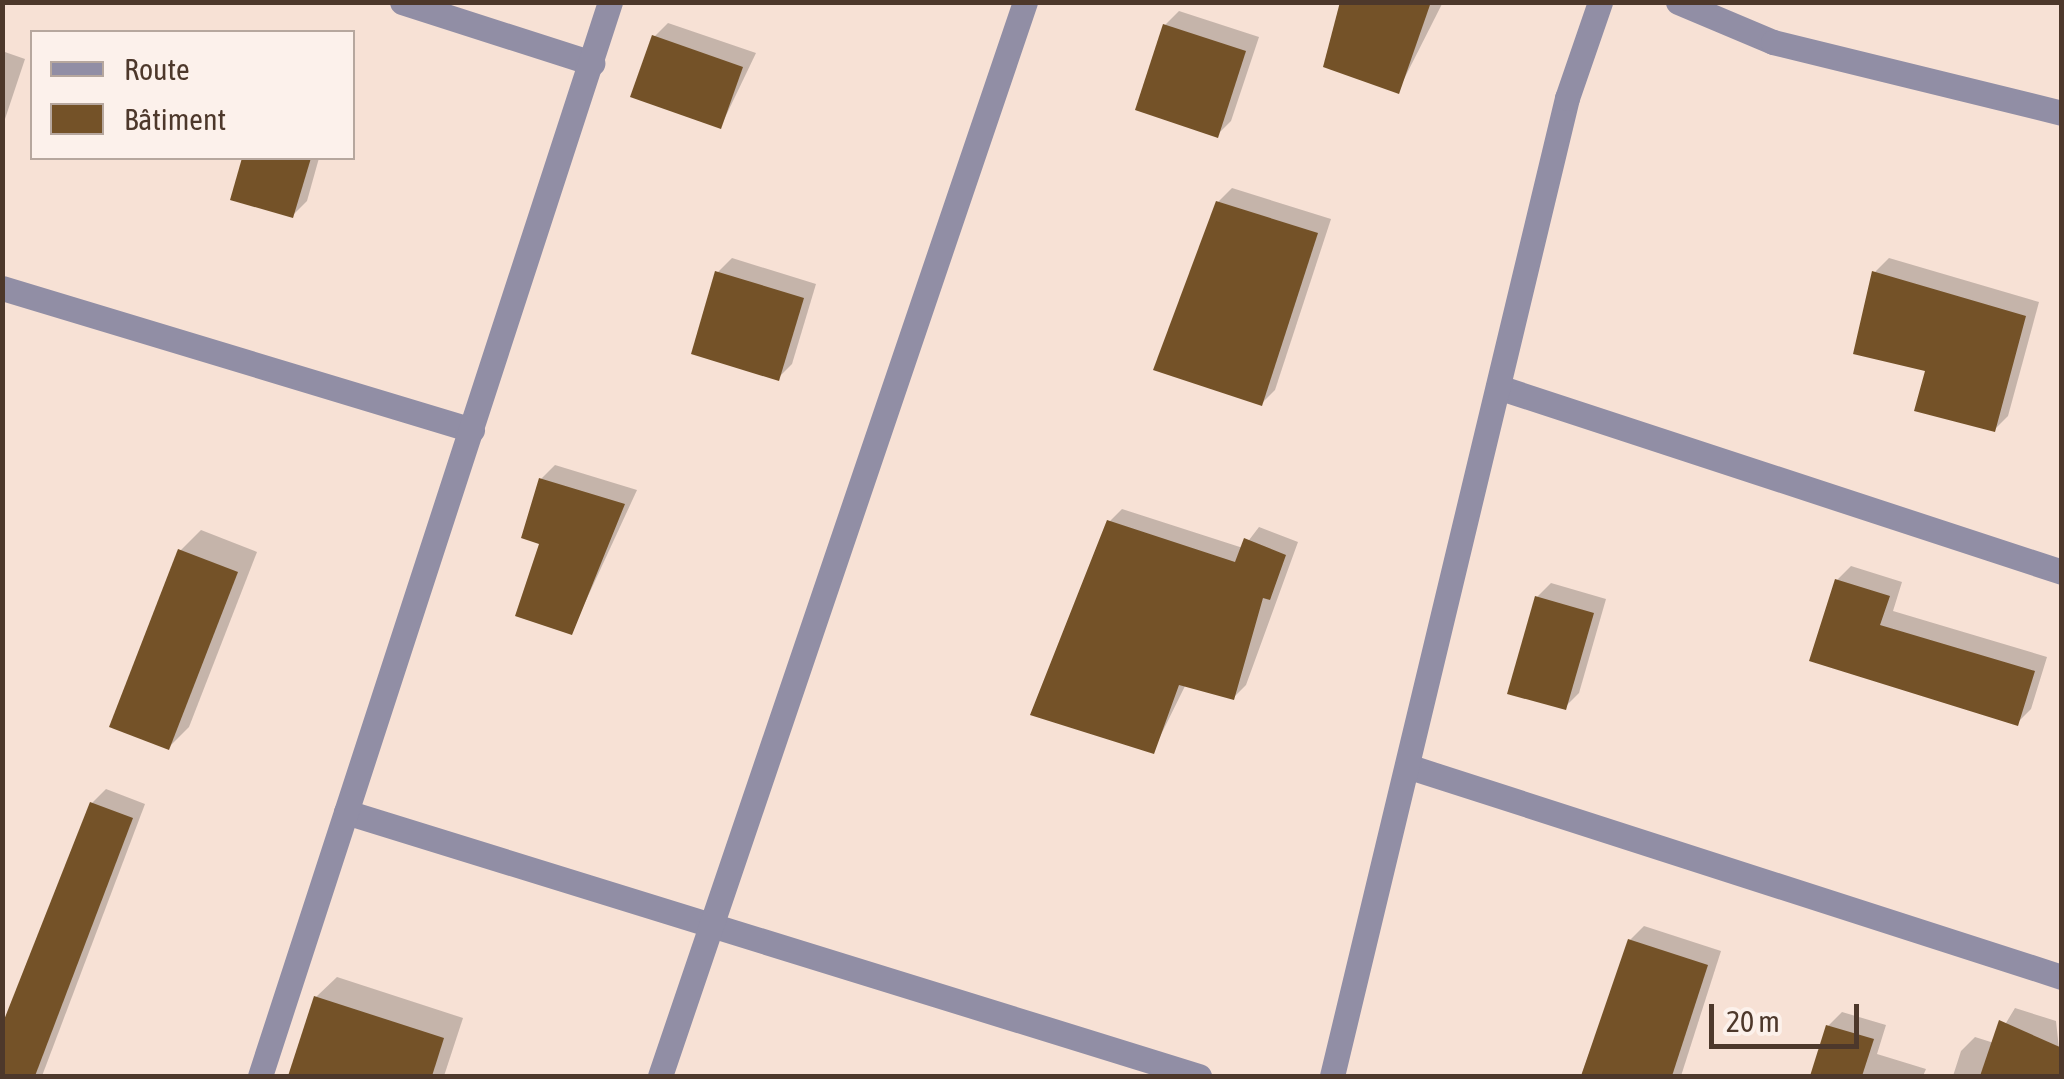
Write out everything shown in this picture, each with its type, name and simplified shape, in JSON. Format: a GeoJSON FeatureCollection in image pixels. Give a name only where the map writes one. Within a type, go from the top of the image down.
{"type":"FeatureCollection","features":[{"type":"Feature","properties":{"kind":"street"},"geometry":{"type":"LineString","coordinates":[[402,2],[592,62]]}},
{"type":"Feature","properties":{"kind":"street"},"geometry":{"type":"LineString","coordinates":[[260,1076],[610,2]]}},
{"type":"Feature","properties":{"kind":"street"},"geometry":{"type":"LineString","coordinates":[[660,1076],[1025,2]]}},
{"type":"Feature","properties":{"kind":"street"},"geometry":{"type":"LineString","coordinates":[[1332,1076],[1567,98],[1600,2]]}},
{"type":"Feature","properties":{"kind":"street"},"geometry":{"type":"LineString","coordinates":[[1678,2],[1772,42],[2062,112]]}},
{"type":"Feature","properties":{"kind":"street"},"geometry":{"type":"LineString","coordinates":[[2,288],[472,430]]}},
{"type":"Feature","properties":{"kind":"street"},"geometry":{"type":"LineString","coordinates":[[1498,387],[2062,572]]}},
{"type":"Feature","properties":{"kind":"street"},"geometry":{"type":"LineString","coordinates":[[1407,766],[2062,977]]}},
{"type":"Feature","properties":{"kind":"street"},"geometry":{"type":"LineString","coordinates":[[346,812],[1199,1076]]}},
{"type":"Feature","properties":{"kind":"building"},"geometry":{"type":"Polygon","coordinates":[[[1340,2],[1431,2],[1399,94],[1323,67],[1340,2]]]}},
{"type":"Feature","properties":{"kind":"building"},"geometry":{"type":"Polygon","coordinates":[[[1163,24],[1246,51],[1218,138],[1135,110],[1163,24]]]}},
{"type":"Feature","properties":{"kind":"building"},"geometry":{"type":"Polygon","coordinates":[[[652,35],[743,67],[721,129],[630,97],[652,35]]]}},
{"type":"Feature","properties":{"kind":"building"},"geometry":{"type":"Polygon","coordinates":[[[241,160],[310,160],[293,218],[230,200],[241,160]]]}},
{"type":"Feature","properties":{"kind":"building"},"geometry":{"type":"Polygon","coordinates":[[[1216,201],[1318,233],[1262,406],[1153,370],[1216,201]]]}},
{"type":"Feature","properties":{"kind":"building"},"geometry":{"type":"Polygon","coordinates":[[[715,271],[804,298],[779,381],[691,354],[715,271]]]}},
{"type":"Feature","properties":{"kind":"building"},"geometry":{"type":"Polygon","coordinates":[[[1872,271],[2026,316],[1995,432],[1914,411],[1925,371],[1853,354],[1872,271]]]}},
{"type":"Feature","properties":{"kind":"building"},"geometry":{"type":"Polygon","coordinates":[[[539,478],[625,504],[572,635],[515,616],[539,544],[521,538],[539,478]]]}},
{"type":"Feature","properties":{"kind":"building"},"geometry":{"type":"Polygon","coordinates":[[[1107,520],[1235,562],[1244,538],[1286,555],[1270,600],[1263,598],[1234,700],[1179,685],[1154,754],[1030,715],[1107,520]]]}},
{"type":"Feature","properties":{"kind":"building"},"geometry":{"type":"Polygon","coordinates":[[[178,549],[238,572],[169,750],[109,727],[178,549]]]}},
{"type":"Feature","properties":{"kind":"building"},"geometry":{"type":"Polygon","coordinates":[[[1835,579],[1890,596],[1880,625],[2035,671],[2018,726],[1809,661],[1835,579]]]}},
{"type":"Feature","properties":{"kind":"building"},"geometry":{"type":"Polygon","coordinates":[[[1535,596],[1594,613],[1566,710],[1507,694],[1535,596]]]}},
{"type":"Feature","properties":{"kind":"building"},"geometry":{"type":"Polygon","coordinates":[[[90,802],[133,818],[35,1076],[2,1076],[2,1025],[90,802]]]}},
{"type":"Feature","properties":{"kind":"building"},"geometry":{"type":"Polygon","coordinates":[[[1628,939],[1708,965],[1672,1076],[1581,1076],[1628,939]]]}},
{"type":"Feature","properties":{"kind":"building"},"geometry":{"type":"Polygon","coordinates":[[[314,996],[444,1038],[432,1076],[288,1076],[314,996]]]}},
{"type":"Feature","properties":{"kind":"building"},"geometry":{"type":"Polygon","coordinates":[[[1999,1020],[2062,1048],[2062,1076],[1980,1076],[1999,1020]]]}},
{"type":"Feature","properties":{"kind":"building"},"geometry":{"type":"Polygon","coordinates":[[[1826,1025],[1874,1039],[1862,1076],[1810,1076],[1826,1025]]]}}]}
